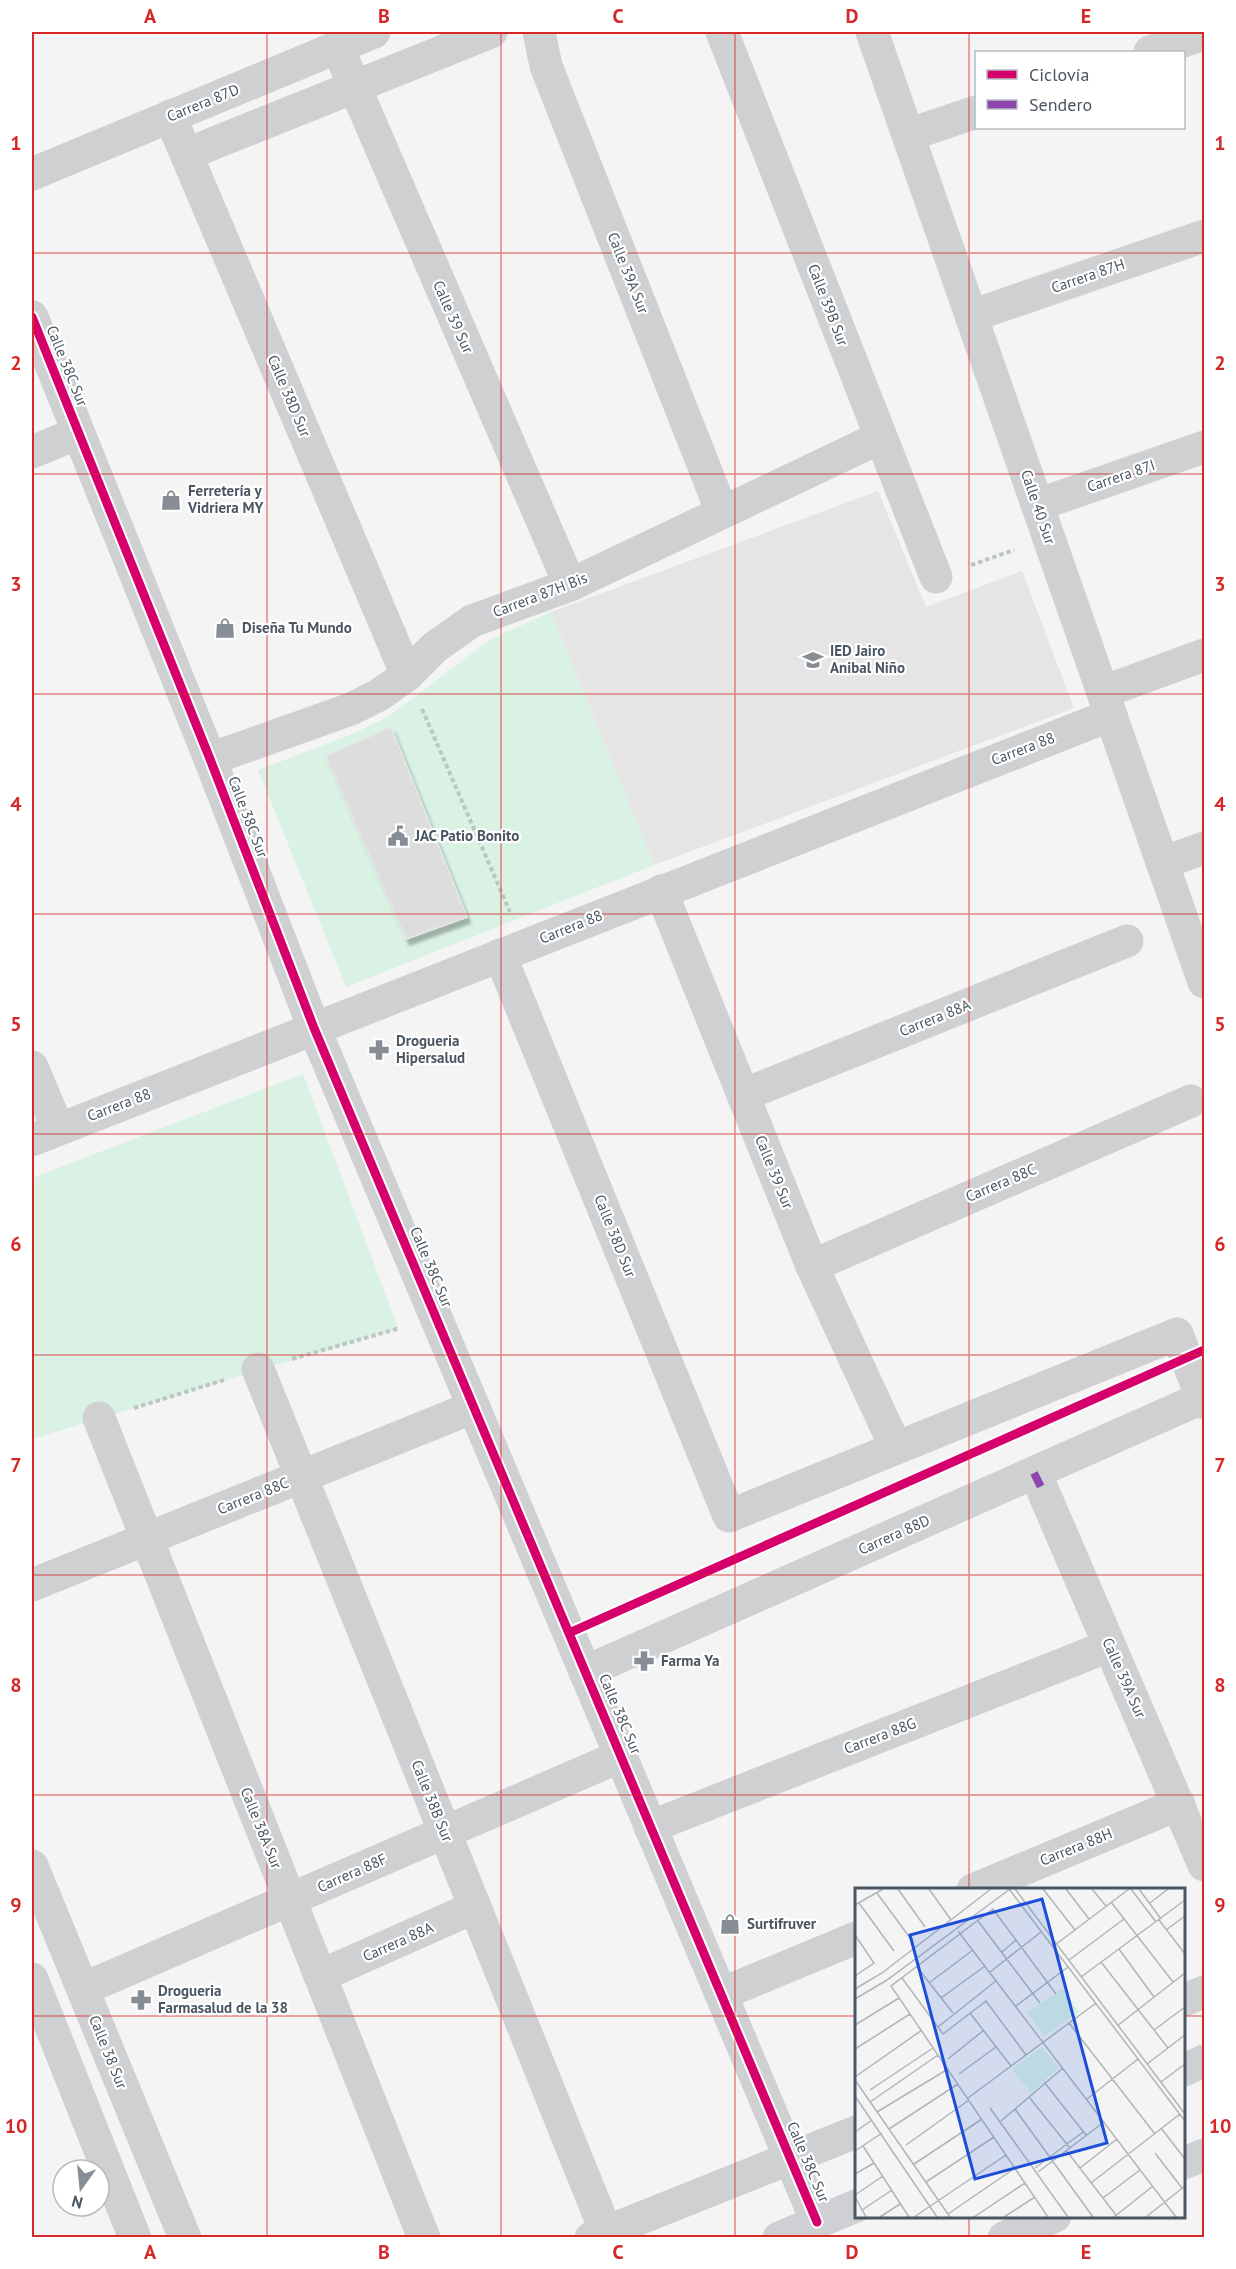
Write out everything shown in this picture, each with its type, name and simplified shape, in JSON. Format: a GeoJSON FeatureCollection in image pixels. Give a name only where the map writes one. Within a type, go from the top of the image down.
{"type":"FeatureCollection","features":[{"type":"Feature","properties":{"kind":"main road"},"geometry":{"type":"LineString","coordinates":[[1185,2070],[1204,2061]]}},
{"type":"Feature","properties":{"kind":"main road"},"geometry":{"type":"LineString","coordinates":[[1185,2163],[1204,2155]]}},
{"type":"Feature","properties":{"kind":"main road"},"geometry":{"type":"LineString","coordinates":[[779,2238],[855,2206]]}},
{"type":"Feature","properties":{"kind":"main road"},"geometry":{"type":"LineString","coordinates":[[1004,2238],[1053,2218]]}},
{"type":"Feature","properties":{"kind":"street","name":"Carrera 87D"},"geometry":{"type":"LineString","coordinates":[[32,174],[374,32]]}},
{"type":"Feature","properties":{"kind":"street"},"geometry":{"type":"LineString","coordinates":[[187,154],[491,32]]}},
{"type":"Feature","properties":{"kind":"street","name":"Calle 39A Sur"},"geometry":{"type":"LineString","coordinates":[[539,32],[546,66],[722,512]]}},
{"type":"Feature","properties":{"kind":"street","name":"Calle 39B Sur"},"geometry":{"type":"LineString","coordinates":[[722,32],[879,438],[936,578]]}},
{"type":"Feature","properties":{"kind":"street","name":"Calle 40 Sur"},"geometry":{"type":"LineString","coordinates":[[872,32],[1204,982]]}},
{"type":"Feature","properties":{"kind":"street"},"geometry":{"type":"LineString","coordinates":[[1153,51],[1204,34]]}},
{"type":"Feature","properties":{"kind":"street","name":"Calle 39 Sur"},"geometry":{"type":"LineString","coordinates":[[338,48],[570,585]]}},
{"type":"Feature","properties":{"kind":"street"},"geometry":{"type":"LineString","coordinates":[[908,135],[975,112]]}},
{"type":"Feature","properties":{"kind":"street","name":"Calle 38D Sur"},"geometry":{"type":"LineString","coordinates":[[170,116],[407,675]]}},
{"type":"Feature","properties":{"kind":"street","name":"Carrera 87H"},"geometry":{"type":"LineString","coordinates":[[971,316],[1204,236]]}},
{"type":"Feature","properties":{"kind":"street","name":"Calle 38C Sur"},"geometry":{"type":"LineString","coordinates":[[32,317],[210,759],[314,1028],[817,2222]]}},
{"type":"Feature","properties":{"kind":"street"},"geometry":{"type":"LineString","coordinates":[[32,452],[78,433]]}},
{"type":"Feature","properties":{"kind":"street","name":"Carrera 87H Bis"},"geometry":{"type":"LineString","coordinates":[[210,759],[351,709],[379,695],[407,675],[435,647],[472,621],[570,585],[879,438]]}},
{"type":"Feature","properties":{"kind":"street","name":"Carrera 87I"},"geometry":{"type":"LineString","coordinates":[[1037,505],[1204,447]]}},
{"type":"Feature","properties":{"kind":"street","name":"Carrera 88"},"geometry":{"type":"LineString","coordinates":[[45,1134],[661,891],[1107,704],[1204,655]]}},
{"type":"Feature","properties":{"kind":"street"},"geometry":{"type":"LineString","coordinates":[[1162,863],[1204,848]]}},
{"type":"Feature","properties":{"kind":"street","name":"Calle 39 Sur"},"geometry":{"type":"LineString","coordinates":[[661,891],[812,1266],[896,1448]]}},
{"type":"Feature","properties":{"kind":"street","name":"Carrera 88A"},"geometry":{"type":"LineString","coordinates":[[743,1095],[1127,941]]}},
{"type":"Feature","properties":{"kind":"street","name":"Calle 38D Sur"},"geometry":{"type":"LineString","coordinates":[[512,950],[729,1516],[896,1448]]}},
{"type":"Feature","properties":{"kind":"street"},"geometry":{"type":"LineString","coordinates":[[32,1067],[45,1134]]}},
{"type":"Feature","properties":{"kind":"street","name":"Carrera 88C"},"geometry":{"type":"LineString","coordinates":[[812,1266],[1191,1101]]}},
{"type":"Feature","properties":{"kind":"street"},"geometry":{"type":"LineString","coordinates":[[896,1448],[1177,1334],[1204,1401]]}},
{"type":"Feature","properties":{"kind":"street","name":"Calle 38B Sur"},"geometry":{"type":"LineString","coordinates":[[258,1369],[475,1908],[599,2235]]}},
{"type":"Feature","properties":{"kind":"street","name":"Carrera 88D"},"geometry":{"type":"LineString","coordinates":[[585,1672],[1204,1401]]}},
{"type":"Feature","properties":{"kind":"street","name":"Carrera 88C"},"geometry":{"type":"LineString","coordinates":[[32,1585],[474,1407]]}},
{"type":"Feature","properties":{"kind":"street","name":"Calle 38A Sur"},"geometry":{"type":"LineString","coordinates":[[99,1418],[424,2238]]}},
{"type":"Feature","properties":{"kind":"street","name":"Calle 39A Sur"},"geometry":{"type":"LineString","coordinates":[[1043,1491],[1204,1865]]}},
{"type":"Feature","properties":{"kind":"street","name":"Carrera 88G"},"geometry":{"type":"LineString","coordinates":[[650,1827],[1110,1646]]}},
{"type":"Feature","properties":{"kind":"street","name":"Carrera 88F"},"geometry":{"type":"LineString","coordinates":[[83,1989],[621,1756]]}},
{"type":"Feature","properties":{"kind":"street","name":"Carrera 88H"},"geometry":{"type":"LineString","coordinates":[[978,1888],[1179,1804]]}},
{"type":"Feature","properties":{"kind":"street","name":"Calle 38 Sur"},"geometry":{"type":"LineString","coordinates":[[32,1866],[185,2238]]}},
{"type":"Feature","properties":{"kind":"street","name":"Carrera 88A"},"geometry":{"type":"LineString","coordinates":[[320,1976],[475,1908]]}},
{"type":"Feature","properties":{"kind":"street"},"geometry":{"type":"LineString","coordinates":[[721,1994],[855,1938]]}},
{"type":"Feature","properties":{"kind":"street"},"geometry":{"type":"LineString","coordinates":[[32,1979],[135,2238]]}},
{"type":"Feature","properties":{"kind":"street"},"geometry":{"type":"LineString","coordinates":[[1185,2000],[1204,1992]]}},
{"type":"Feature","properties":{"kind":"street"},"geometry":{"type":"LineString","coordinates":[[599,2235],[855,2132]]}},
{"type":"Feature","properties":{"kind":"path"},"geometry":{"type":"LineString","coordinates":[[936,578],[1048,538]]}},
{"type":"Feature","properties":{"kind":"path"},"geometry":{"type":"LineString","coordinates":[[407,675],[512,950]]}},
{"type":"Feature","properties":{"kind":"shaded area","name":"IED Jairo Anibal Niño"},"geometry":{"type":"Polygon","coordinates":[[[878,491],[926,607],[1022,571],[1074,708],[654,865],[551,612],[878,491]]]}},
{"type":"Feature","properties":{"kind":"green space"},"geometry":{"type":"Polygon","coordinates":[[[551,612],[654,865],[346,987],[258,770],[345,737],[388,717],[491,639],[551,612]]]}},
{"type":"Feature","properties":{"kind":"green space"},"geometry":{"type":"Polygon","coordinates":[[[303,1074],[398,1328],[32,1439],[32,1178],[303,1074]]]}},
{"type":"Feature","properties":{"kind":"building","name":"JAC Patio Bonito"},"geometry":{"type":"Polygon","coordinates":[[[391,727],[467,917],[406,939],[326,756],[391,727]]]}},
{"type":"Feature","properties":{"kind":"marked path"},"geometry":{"type":"LineString","coordinates":[[1034,1473],[1043,1491]]}},
{"type":"Feature","properties":{"kind":"cycle path"},"geometry":{"type":"LineString","coordinates":[[32,317],[210,759],[314,1028],[817,2222]]}},
{"type":"Feature","properties":{"kind":"cycle path"},"geometry":{"type":"LineString","coordinates":[[569,1633],[1204,1350]]}},
{"type":"Feature","properties":{"kind":"place","name":"Ferretería y Vidriera MY"},"geometry":{"type":"Point","coordinates":[171,500]}},
{"type":"Feature","properties":{"kind":"place","name":"Diseña Tu Mundo"},"geometry":{"type":"Point","coordinates":[225,628]}},
{"type":"Feature","properties":{"kind":"place","name":"IED Jairo Anibal Niño"},"geometry":{"type":"Point","coordinates":[813,660]}},
{"type":"Feature","properties":{"kind":"place","name":"JAC Patio Bonito"},"geometry":{"type":"Point","coordinates":[398,836]}},
{"type":"Feature","properties":{"kind":"place","name":"Drogueria Hipersalud"},"geometry":{"type":"Point","coordinates":[379,1050]}},
{"type":"Feature","properties":{"kind":"place","name":"Farma Ya"},"geometry":{"type":"Point","coordinates":[644,1661]}},
{"type":"Feature","properties":{"kind":"place","name":"Surtifruver"},"geometry":{"type":"Point","coordinates":[730,1924]}},
{"type":"Feature","properties":{"kind":"place","name":"Drogueria Farmasalud de la 38"},"geometry":{"type":"Point","coordinates":[141,2000]}}]}
